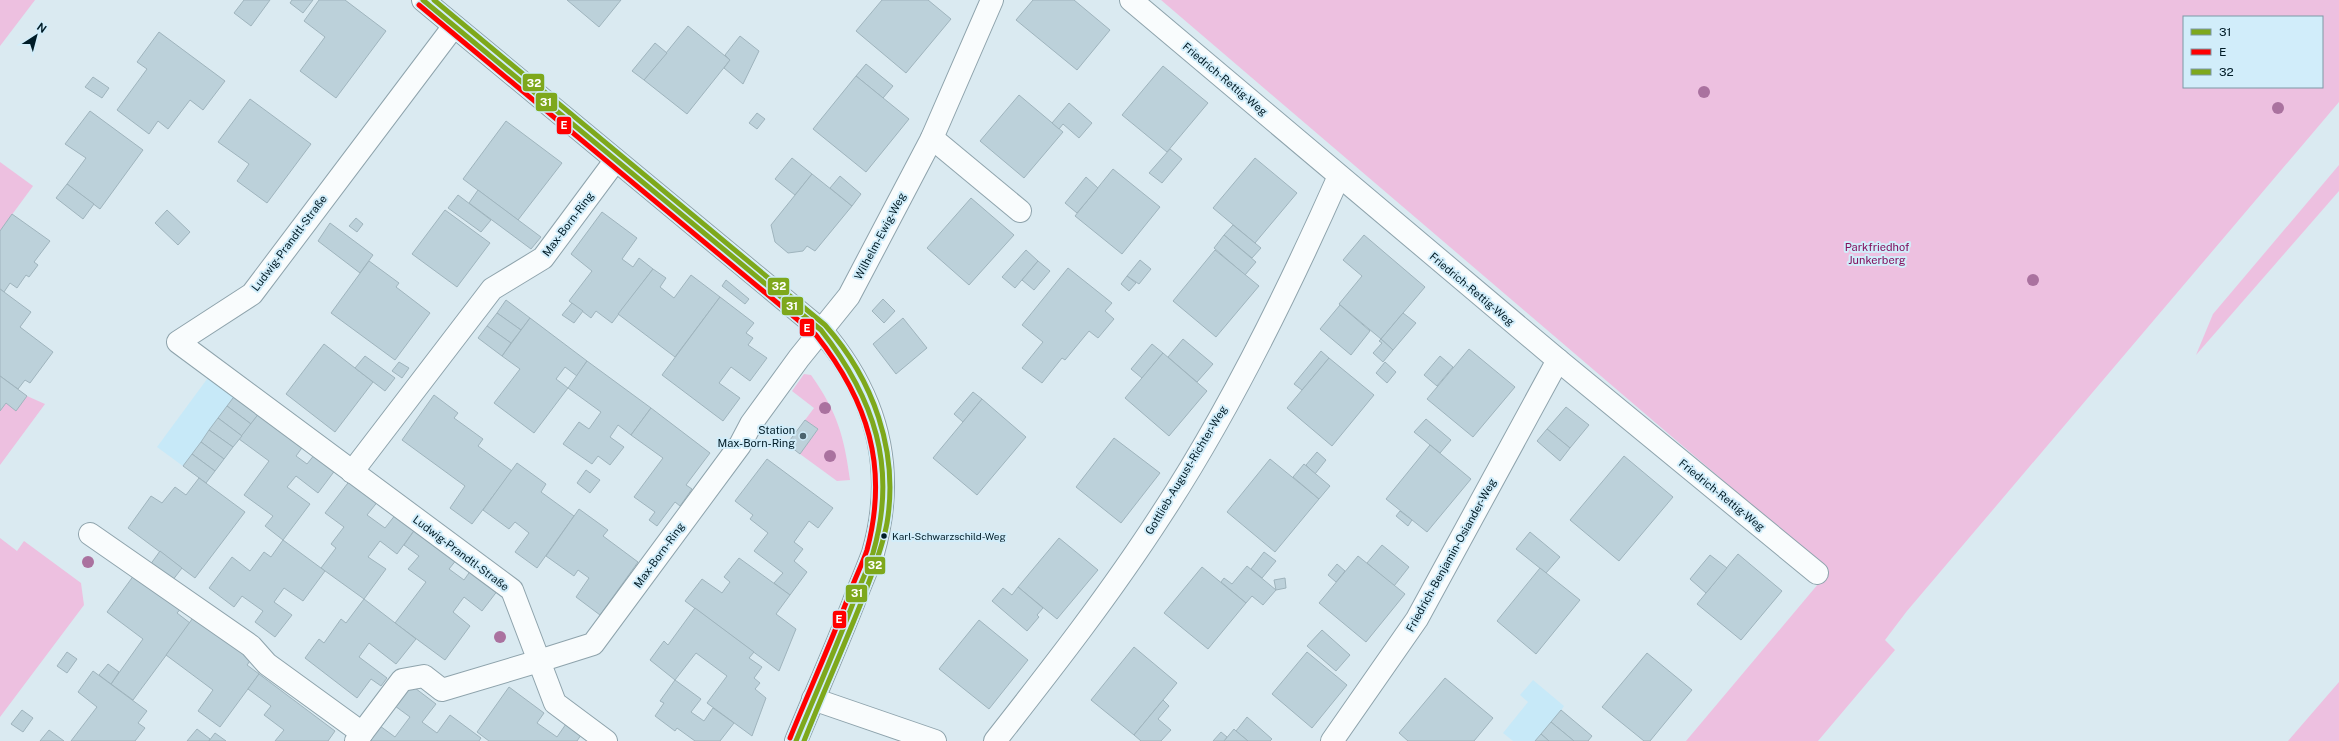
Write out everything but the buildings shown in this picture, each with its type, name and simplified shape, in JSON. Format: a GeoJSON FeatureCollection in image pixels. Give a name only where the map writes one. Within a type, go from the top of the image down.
{"type":"FeatureCollection","features":[{"type":"Feature","properties":{"kind":"street"},"geometry":{"type":"LineString","coordinates":[[424,0],[615,161],[821,330],[842,354],[870,408],[879,443],[883,469],[883,504],[872,553],[842,632],[796,741]]}},
{"type":"Feature","properties":{"kind":"street","name":"Wilhelm-Ewig-Weg"},"geometry":{"type":"LineString","coordinates":[[821,330],[849,296],[932,138],[992,0]]}},
{"type":"Feature","properties":{"kind":"street","name":"Friedrich-Rettig-Weg"},"geometry":{"type":"LineString","coordinates":[[1131,0],[1558,360],[1818,573]]}},
{"type":"Feature","properties":{"kind":"street","name":"Ludwig-Prandtl-Straße"},"geometry":{"type":"LineString","coordinates":[[454,26],[252,294],[178,342],[512,590],[539,661]]}},
{"type":"Feature","properties":{"kind":"street"},"geometry":{"type":"LineString","coordinates":[[932,138],[1020,211]]}},
{"type":"Feature","properties":{"kind":"street","name":"Max-Born-Ring"},"geometry":{"type":"LineString","coordinates":[[352,472],[492,290],[543,258],[615,161]]}},
{"type":"Feature","properties":{"kind":"street","name":"Gottlieb-August-Richter-Weg"},"geometry":{"type":"LineString","coordinates":[[996,741],[1099,607],[1162,514],[1214,428],[1274,313],[1339,176]]}},
{"type":"Feature","properties":{"kind":"street","name":"Max-Born-Ring"},"geometry":{"type":"LineString","coordinates":[[539,661],[594,644],[740,445],[751,424],[821,330]]}},
{"type":"Feature","properties":{"kind":"street","name":"Friedrich-Benjamin-Osiander-Weg"},"geometry":{"type":"LineString","coordinates":[[1332,741],[1418,619],[1558,360]]}},
{"type":"Feature","properties":{"kind":"street"},"geometry":{"type":"LineString","coordinates":[[90,534],[251,646],[267,664],[359,737],[402,680],[424,676],[442,690],[539,661],[555,703],[606,741]]}},
{"type":"Feature","properties":{"kind":"street"},"geometry":{"type":"LineString","coordinates":[[814,698],[935,741]]}},
{"type":"Feature","properties":{"kind":"shaded area"},"geometry":{"type":"Polygon","coordinates":[[[210,375],[260,412],[206,483],[157,447],[210,375]]]}},
{"type":"Feature","properties":{"kind":"shaded area"},"geometry":{"type":"Polygon","coordinates":[[[1533,680],[1564,706],[1561,711],[1592,736],[1588,741],[1513,741],[1503,733],[1528,702],[1520,695],[1533,680]]]}},
{"type":"Feature","properties":{"kind":"green space"},"geometry":{"type":"Polygon","coordinates":[[[0,0],[35,0],[0,46],[0,0]]]}},
{"type":"Feature","properties":{"kind":"green space","name":"Parkfriedhof Junkerberg"},"geometry":{"type":"Polygon","coordinates":[[[1161,0],[2339,0],[2339,102],[1907,611],[1885,640],[1895,650],[1818,741],[1686,741],[1829,571],[1161,0]]]}},
{"type":"Feature","properties":{"kind":"green space"},"geometry":{"type":"Polygon","coordinates":[[[0,162],[33,186],[0,231],[0,162]]]}},
{"type":"Feature","properties":{"kind":"green space"},"geometry":{"type":"Polygon","coordinates":[[[2339,165],[2339,191],[2196,355],[2213,314],[2339,165]]]}},
{"type":"Feature","properties":{"kind":"green space"},"geometry":{"type":"Polygon","coordinates":[[[804,374],[811,375],[820,388],[838,424],[845,450],[850,480],[837,481],[800,454],[818,429],[805,420],[814,408],[792,391],[804,374]]]}},
{"type":"Feature","properties":{"kind":"green space"},"geometry":{"type":"Polygon","coordinates":[[[0,376],[27,396],[45,404],[0,465],[0,376]]]}},
{"type":"Feature","properties":{"kind":"green space"},"geometry":{"type":"Polygon","coordinates":[[[0,538],[17,551],[24,541],[81,583],[84,605],[0,717],[0,538]]]}},
{"type":"Feature","properties":{"kind":"green space"},"geometry":{"type":"Polygon","coordinates":[[[2339,682],[2339,741],[2288,741],[2339,682]]]}},
{"type":"Feature","properties":{"kind":"transit line","name":"31"},"geometry":{"type":"LineString","coordinates":[[423,0],[821,330],[855,381],[867,408],[876,435],[882,463],[883,491],[880,522],[869,564],[796,741]]}},
{"type":"Feature","properties":{"kind":"transit line","name":"32"},"geometry":{"type":"LineString","coordinates":[[434,0],[825,325],[842,346],[857,369],[869,392],[885,443],[889,469],[890,496],[887,523],[880,552],[863,598],[804,741]]}},
{"type":"Feature","properties":{"kind":"transit line","name":"E"},"geometry":{"type":"LineString","coordinates":[[419,5],[816,335],[834,360],[849,385],[861,410],[869,436],[874,463],[876,491],[873,520],[865,556],[790,738]]}},
{"type":"Feature","properties":{"kind":"place","name":"Station Max-Born-Ring"},"geometry":{"type":"Point","coordinates":[803,436]}},
{"type":"Feature","properties":{"kind":"place","name":"Karl-Schwarzschild-Weg"},"geometry":{"type":"Point","coordinates":[884,536]}}]}
